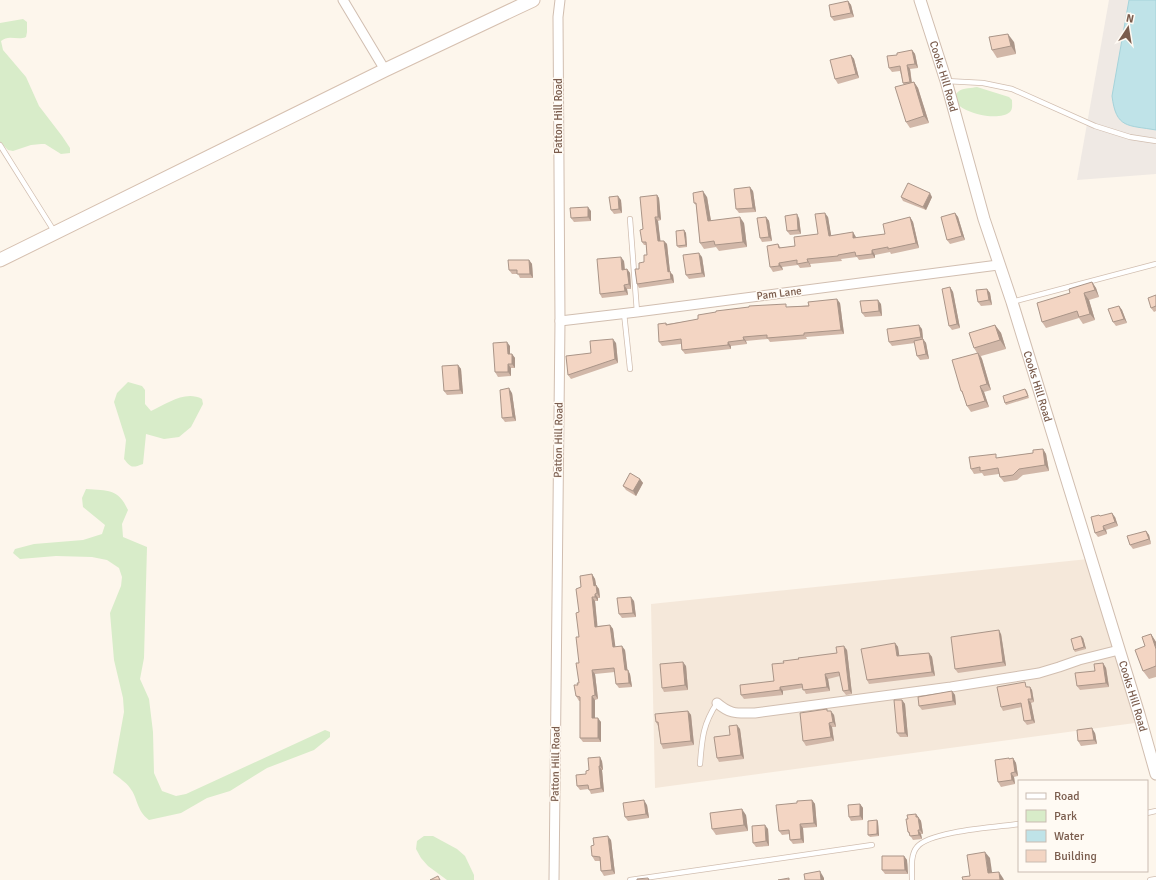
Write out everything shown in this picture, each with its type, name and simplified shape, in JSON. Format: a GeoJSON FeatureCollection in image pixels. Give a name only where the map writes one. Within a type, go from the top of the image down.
{"type":"FeatureCollection","features":[{"type":"Feature","properties":{"kind":"main road"},"geometry":{"type":"LineString","coordinates":[[0,260],[385,70],[533,0]]}},
{"type":"Feature","properties":{"kind":"street"},"geometry":{"type":"LineString","coordinates":[[343,0],[385,70]]}},
{"type":"Feature","properties":{"kind":"street","name":"Patton Hill Road"},"geometry":{"type":"LineString","coordinates":[[554,880],[560,321],[558,17],[560,0]]}},
{"type":"Feature","properties":{"kind":"street","name":"Cooks Hill Road"},"geometry":{"type":"LineString","coordinates":[[920,0],[946,81],[984,220],[998,265],[1012,302],[1139,714],[1156,774]]}},
{"type":"Feature","properties":{"kind":"street","name":"Pam Lane"},"geometry":{"type":"LineString","coordinates":[[560,321],[998,265]]}},
{"type":"Feature","properties":{"kind":"street"},"geometry":{"type":"LineString","coordinates":[[717,702],[727,711],[740,714],[763,712],[951,687],[1039,673],[1079,660],[1119,650]]}},
{"type":"Feature","properties":{"kind":"lane"},"geometry":{"type":"LineString","coordinates":[[946,81],[982,83],[1012,89],[1095,126],[1130,137],[1156,141]]}},
{"type":"Feature","properties":{"kind":"lane"},"geometry":{"type":"LineString","coordinates":[[0,145],[55,232]]}},
{"type":"Feature","properties":{"kind":"lane"},"geometry":{"type":"LineString","coordinates":[[630,218],[637,312]]}},
{"type":"Feature","properties":{"kind":"lane"},"geometry":{"type":"LineString","coordinates":[[1012,302],[1156,264]]}},
{"type":"Feature","properties":{"kind":"lane"},"geometry":{"type":"LineString","coordinates":[[624,313],[630,369]]}},
{"type":"Feature","properties":{"kind":"lane"},"geometry":{"type":"LineString","coordinates":[[700,764],[703,733],[708,716],[717,702]]}},
{"type":"Feature","properties":{"kind":"lane"},"geometry":{"type":"LineString","coordinates":[[912,880],[913,853],[917,846],[923,842],[934,837],[949,834],[1018,824]]}},
{"type":"Feature","properties":{"kind":"lane"},"geometry":{"type":"LineString","coordinates":[[630,880],[872,845]]}},
{"type":"Feature","properties":{"kind":"lane"},"geometry":{"type":"LineString","coordinates":[[1150,880],[1156,879]]}},
{"type":"Feature","properties":{"kind":"shaded area"},"geometry":{"type":"Polygon","coordinates":[[[1109,0],[1156,0],[1156,174],[1077,180],[1109,0]]]}},
{"type":"Feature","properties":{"kind":"shaded area"},"geometry":{"type":"Polygon","coordinates":[[[1088,559],[1135,723],[655,788],[651,604],[1088,559]]]}},
{"type":"Feature","properties":{"kind":"green space"},"geometry":{"type":"Polygon","coordinates":[[[23,19],[27,22],[26,37],[4,39],[1,41],[3,50],[26,77],[39,106],[70,148],[70,153],[61,154],[45,144],[31,145],[13,151],[8,150],[0,142],[0,23],[23,19]]]}},
{"type":"Feature","properties":{"kind":"green space"},"geometry":{"type":"Polygon","coordinates":[[[977,87],[1009,97],[1012,100],[1011,111],[1003,115],[982,115],[962,108],[956,102],[955,97],[959,91],[977,87]]]}},
{"type":"Feature","properties":{"kind":"green space"},"geometry":{"type":"Polygon","coordinates":[[[128,382],[142,386],[145,390],[145,404],[151,411],[176,399],[189,396],[202,399],[203,404],[191,427],[179,437],[164,439],[146,434],[143,464],[134,467],[130,466],[124,459],[126,440],[114,402],[117,393],[128,382]]]}},
{"type":"Feature","properties":{"kind":"green space"},"geometry":{"type":"Polygon","coordinates":[[[86,489],[112,492],[116,494],[128,510],[122,524],[123,537],[147,547],[144,658],[140,679],[149,699],[153,732],[154,773],[162,791],[176,796],[186,794],[325,730],[330,732],[330,737],[314,750],[267,768],[230,791],[207,798],[181,813],[149,820],[145,816],[139,808],[133,792],[113,773],[124,712],[123,698],[114,660],[110,613],[121,586],[122,577],[119,568],[107,560],[92,557],[56,556],[20,559],[13,553],[15,549],[34,544],[83,540],[102,534],[105,525],[83,507],[82,498],[86,489]]]}},
{"type":"Feature","properties":{"kind":"green space"},"geometry":{"type":"Polygon","coordinates":[[[424,836],[433,836],[457,849],[465,856],[474,875],[474,880],[447,880],[428,866],[416,849],[417,841],[424,836]]]}},
{"type":"Feature","properties":{"kind":"water"},"geometry":{"type":"Polygon","coordinates":[[[1129,0],[1156,0],[1156,130],[1125,124],[1120,120],[1114,107],[1112,96],[1129,0]]]}},
{"type":"Feature","properties":{"kind":"building"},"geometry":{"type":"Polygon","coordinates":[[[848,1],[851,13],[831,17],[829,5],[848,1]]]}},
{"type":"Feature","properties":{"kind":"building"},"geometry":{"type":"Polygon","coordinates":[[[1008,34],[1011,46],[992,50],[989,37],[1008,34]]]}},
{"type":"Feature","properties":{"kind":"building"},"geometry":{"type":"Polygon","coordinates":[[[912,50],[915,64],[907,65],[910,82],[903,83],[900,66],[889,68],[887,56],[897,55],[897,53],[912,50]]]}},
{"type":"Feature","properties":{"kind":"building"},"geometry":{"type":"Polygon","coordinates":[[[851,55],[856,74],[835,79],[830,60],[851,55]]]}},
{"type":"Feature","properties":{"kind":"building"},"geometry":{"type":"Polygon","coordinates":[[[914,82],[924,116],[906,122],[895,87],[914,82]]]}},
{"type":"Feature","properties":{"kind":"building"},"geometry":{"type":"Polygon","coordinates":[[[908,183],[930,193],[923,207],[901,197],[908,183]]]}},
{"type":"Feature","properties":{"kind":"building"},"geometry":{"type":"Polygon","coordinates":[[[750,187],[753,208],[736,209],[734,189],[750,187]]]}},
{"type":"Feature","properties":{"kind":"building"},"geometry":{"type":"Polygon","coordinates":[[[703,191],[708,221],[740,217],[743,242],[715,245],[714,241],[700,243],[696,203],[694,203],[693,193],[703,191]]]}},
{"type":"Feature","properties":{"kind":"building"},"geometry":{"type":"Polygon","coordinates":[[[657,195],[658,217],[655,217],[658,241],[664,241],[668,272],[670,271],[671,279],[637,284],[635,269],[639,269],[639,263],[644,262],[644,255],[647,255],[646,242],[642,242],[640,230],[643,229],[640,197],[657,195]]]}},
{"type":"Feature","properties":{"kind":"building"},"geometry":{"type":"Polygon","coordinates":[[[618,196],[619,209],[611,210],[609,197],[618,196]]]}},
{"type":"Feature","properties":{"kind":"building"},"geometry":{"type":"Polygon","coordinates":[[[588,207],[588,217],[571,218],[570,208],[588,207]]]}},
{"type":"Feature","properties":{"kind":"building"},"geometry":{"type":"Polygon","coordinates":[[[825,213],[829,236],[853,232],[853,238],[885,234],[883,224],[910,217],[916,243],[888,249],[888,247],[872,250],[872,254],[856,256],[855,252],[838,256],[807,259],[808,262],[797,264],[797,260],[779,263],[779,266],[770,267],[767,246],[778,244],[779,248],[795,246],[794,237],[818,234],[815,214],[825,213]]]}},
{"type":"Feature","properties":{"kind":"building"},"geometry":{"type":"Polygon","coordinates":[[[955,213],[962,236],[947,240],[941,217],[955,213]]]}},
{"type":"Feature","properties":{"kind":"building"},"geometry":{"type":"Polygon","coordinates":[[[797,214],[798,230],[787,231],[785,216],[797,214]]]}},
{"type":"Feature","properties":{"kind":"building"},"geometry":{"type":"Polygon","coordinates":[[[766,217],[769,237],[760,238],[757,218],[766,217]]]}},
{"type":"Feature","properties":{"kind":"building"},"geometry":{"type":"Polygon","coordinates":[[[684,230],[686,245],[677,246],[676,231],[684,230]]]}},
{"type":"Feature","properties":{"kind":"building"},"geometry":{"type":"Polygon","coordinates":[[[699,253],[702,273],[686,275],[683,255],[699,253]]]}},
{"type":"Feature","properties":{"kind":"building"},"geometry":{"type":"Polygon","coordinates":[[[621,257],[622,270],[627,269],[629,284],[624,285],[625,291],[600,294],[597,259],[621,257]]]}},
{"type":"Feature","properties":{"kind":"building"},"geometry":{"type":"Polygon","coordinates":[[[508,260],[529,260],[530,274],[517,274],[517,270],[509,270],[508,260]]]}},
{"type":"Feature","properties":{"kind":"building"},"geometry":{"type":"Polygon","coordinates":[[[1092,282],[1095,290],[1084,293],[1090,314],[1079,317],[1077,311],[1042,322],[1037,303],[1070,293],[1069,289],[1092,282]]]}},
{"type":"Feature","properties":{"kind":"building"},"geometry":{"type":"Polygon","coordinates":[[[950,287],[957,324],[949,326],[942,289],[950,287]]]}},
{"type":"Feature","properties":{"kind":"building"},"geometry":{"type":"Polygon","coordinates":[[[987,289],[989,300],[978,302],[976,290],[987,289]]]}},
{"type":"Feature","properties":{"kind":"building"},"geometry":{"type":"Polygon","coordinates":[[[1156,295],[1156,306],[1151,308],[1148,298],[1156,295]]]}},
{"type":"Feature","properties":{"kind":"building"},"geometry":{"type":"Polygon","coordinates":[[[837,299],[841,330],[767,338],[767,335],[743,337],[744,340],[728,342],[728,345],[682,350],[681,339],[659,342],[658,324],[666,323],[666,325],[698,319],[698,315],[749,306],[786,304],[786,307],[809,306],[808,302],[837,299]]]}},
{"type":"Feature","properties":{"kind":"building"},"geometry":{"type":"Polygon","coordinates":[[[878,300],[879,311],[862,313],[860,301],[878,300]]]}},
{"type":"Feature","properties":{"kind":"building"},"geometry":{"type":"Polygon","coordinates":[[[1119,306],[1124,319],[1113,322],[1108,309],[1119,306]]]}},
{"type":"Feature","properties":{"kind":"building"},"geometry":{"type":"Polygon","coordinates":[[[919,325],[921,337],[889,342],[887,329],[919,325]]]}},
{"type":"Feature","properties":{"kind":"building"},"geometry":{"type":"Polygon","coordinates":[[[995,325],[1000,340],[974,348],[969,333],[995,325]]]}},
{"type":"Feature","properties":{"kind":"building"},"geometry":{"type":"Polygon","coordinates":[[[613,339],[615,359],[568,375],[566,356],[591,353],[590,341],[613,339]]]}},
{"type":"Feature","properties":{"kind":"building"},"geometry":{"type":"Polygon","coordinates":[[[923,339],[926,354],[917,356],[914,341],[923,339]]]}},
{"type":"Feature","properties":{"kind":"building"},"geometry":{"type":"Polygon","coordinates":[[[507,342],[508,354],[512,354],[512,364],[508,364],[508,372],[495,372],[493,343],[507,342]]]}},
{"type":"Feature","properties":{"kind":"building"},"geometry":{"type":"Polygon","coordinates":[[[978,353],[987,384],[980,386],[985,401],[967,406],[952,360],[978,353]]]}},
{"type":"Feature","properties":{"kind":"building"},"geometry":{"type":"Polygon","coordinates":[[[458,365],[460,390],[444,391],[442,366],[458,365]]]}},
{"type":"Feature","properties":{"kind":"building"},"geometry":{"type":"Polygon","coordinates":[[[509,388],[513,417],[502,418],[500,390],[509,388]]]}},
{"type":"Feature","properties":{"kind":"building"},"geometry":{"type":"Polygon","coordinates":[[[1025,389],[1028,396],[1005,403],[1003,396],[1025,389]]]}},
{"type":"Feature","properties":{"kind":"building"},"geometry":{"type":"Polygon","coordinates":[[[1043,449],[1045,465],[1019,469],[1013,475],[1000,477],[998,468],[980,471],[980,467],[971,469],[969,457],[996,454],[996,458],[1033,453],[1033,450],[1043,449]]]}},
{"type":"Feature","properties":{"kind":"building"},"geometry":{"type":"Polygon","coordinates":[[[630,473],[640,479],[633,491],[623,486],[630,473]]]}},
{"type":"Feature","properties":{"kind":"building"},"geometry":{"type":"Polygon","coordinates":[[[1112,513],[1115,522],[1103,526],[1104,530],[1095,533],[1091,517],[1112,513]]]}},
{"type":"Feature","properties":{"kind":"building"},"geometry":{"type":"Polygon","coordinates":[[[1146,531],[1149,539],[1130,545],[1127,536],[1146,531]]]}},
{"type":"Feature","properties":{"kind":"building"},"geometry":{"type":"Polygon","coordinates":[[[592,574],[597,593],[595,594],[595,597],[592,597],[595,627],[610,625],[613,647],[622,646],[625,670],[628,670],[629,683],[616,684],[614,668],[592,670],[595,695],[592,696],[592,718],[598,718],[598,738],[580,738],[580,697],[576,696],[574,685],[578,685],[577,683],[579,683],[576,663],[579,663],[576,637],[579,637],[576,613],[579,612],[576,589],[581,587],[580,576],[592,574]]]}},
{"type":"Feature","properties":{"kind":"building"},"geometry":{"type":"Polygon","coordinates":[[[631,597],[633,613],[619,614],[617,598],[631,597]]]}},
{"type":"Feature","properties":{"kind":"building"},"geometry":{"type":"Polygon","coordinates":[[[999,630],[1003,662],[955,669],[951,637],[999,630]]]}},
{"type":"Feature","properties":{"kind":"building"},"geometry":{"type":"Polygon","coordinates":[[[1151,634],[1156,649],[1156,666],[1143,671],[1135,650],[1145,646],[1142,637],[1151,634]]]}},
{"type":"Feature","properties":{"kind":"building"},"geometry":{"type":"Polygon","coordinates":[[[1081,636],[1084,647],[1074,650],[1071,639],[1081,636]]]}},
{"type":"Feature","properties":{"kind":"building"},"geometry":{"type":"Polygon","coordinates":[[[895,643],[897,656],[929,653],[932,672],[867,680],[861,649],[895,643]]]}},
{"type":"Feature","properties":{"kind":"building"},"geometry":{"type":"Polygon","coordinates":[[[844,646],[849,690],[843,691],[839,672],[825,674],[827,687],[803,690],[802,684],[780,687],[780,690],[741,695],[740,685],[774,681],[772,664],[784,663],[783,661],[799,659],[798,658],[837,653],[836,647],[844,646]]]}},
{"type":"Feature","properties":{"kind":"building"},"geometry":{"type":"Polygon","coordinates":[[[683,662],[685,685],[662,688],[660,664],[683,662]]]}},
{"type":"Feature","properties":{"kind":"building"},"geometry":{"type":"Polygon","coordinates":[[[1103,663],[1106,683],[1077,686],[1075,673],[1095,671],[1094,664],[1103,663]]]}},
{"type":"Feature","properties":{"kind":"building"},"geometry":{"type":"Polygon","coordinates":[[[1025,682],[1026,687],[1030,687],[1032,699],[1028,699],[1032,720],[1024,721],[1021,703],[1001,707],[997,687],[1025,682]]]}},
{"type":"Feature","properties":{"kind":"building"},"geometry":{"type":"Polygon","coordinates":[[[952,691],[953,701],[919,706],[918,697],[952,691]]]}},
{"type":"Feature","properties":{"kind":"building"},"geometry":{"type":"Polygon","coordinates":[[[894,700],[902,700],[905,733],[897,733],[894,700]]]}},
{"type":"Feature","properties":{"kind":"building"},"geometry":{"type":"Polygon","coordinates":[[[827,709],[827,711],[831,711],[833,722],[829,723],[831,737],[803,741],[800,713],[827,709]]]}},
{"type":"Feature","properties":{"kind":"building"},"geometry":{"type":"Polygon","coordinates":[[[688,711],[691,741],[661,744],[658,722],[656,722],[655,714],[688,711]]]}},
{"type":"Feature","properties":{"kind":"building"},"geometry":{"type":"Polygon","coordinates":[[[737,725],[741,755],[717,758],[714,737],[730,735],[729,726],[737,725]]]}},
{"type":"Feature","properties":{"kind":"building"},"geometry":{"type":"Polygon","coordinates":[[[1092,728],[1094,740],[1078,741],[1077,730],[1092,728]]]}},
{"type":"Feature","properties":{"kind":"building"},"geometry":{"type":"Polygon","coordinates":[[[600,757],[599,766],[601,788],[589,790],[588,785],[577,786],[576,775],[586,774],[586,771],[589,770],[588,758],[600,757]]]}},
{"type":"Feature","properties":{"kind":"building"},"geometry":{"type":"Polygon","coordinates":[[[1013,758],[1015,772],[1011,773],[1012,780],[998,782],[995,760],[1013,758]]]}},
{"type":"Feature","properties":{"kind":"building"},"geometry":{"type":"Polygon","coordinates":[[[644,800],[646,814],[625,817],[623,803],[644,800]]]}},
{"type":"Feature","properties":{"kind":"building"},"geometry":{"type":"Polygon","coordinates":[[[812,800],[814,823],[800,824],[801,839],[790,840],[789,830],[779,831],[776,805],[812,800]]]}},
{"type":"Feature","properties":{"kind":"building"},"geometry":{"type":"Polygon","coordinates":[[[860,804],[860,816],[849,817],[848,805],[860,804]]]}},
{"type":"Feature","properties":{"kind":"building"},"geometry":{"type":"Polygon","coordinates":[[[742,809],[744,825],[712,829],[710,813],[742,809]]]}},
{"type":"Feature","properties":{"kind":"building"},"geometry":{"type":"Polygon","coordinates":[[[916,814],[916,817],[918,817],[920,830],[918,830],[919,835],[910,836],[906,819],[908,819],[907,815],[916,814]]]}},
{"type":"Feature","properties":{"kind":"building"},"geometry":{"type":"Polygon","coordinates":[[[877,820],[877,834],[868,835],[868,821],[877,820]]]}},
{"type":"Feature","properties":{"kind":"building"},"geometry":{"type":"Polygon","coordinates":[[[765,825],[766,841],[753,843],[752,826],[765,825]]]}},
{"type":"Feature","properties":{"kind":"building"},"geometry":{"type":"Polygon","coordinates":[[[608,836],[612,870],[601,871],[600,857],[592,856],[591,846],[594,845],[593,838],[608,836]]]}},
{"type":"Feature","properties":{"kind":"building"},"geometry":{"type":"Polygon","coordinates":[[[985,852],[988,873],[999,872],[1000,880],[963,880],[962,877],[970,876],[967,855],[985,852]]]}},
{"type":"Feature","properties":{"kind":"building"},"geometry":{"type":"Polygon","coordinates":[[[882,856],[904,856],[905,870],[882,870],[882,856]]]}},
{"type":"Feature","properties":{"kind":"building"},"geometry":{"type":"Polygon","coordinates":[[[820,871],[821,880],[805,880],[804,874],[820,871]]]}},
{"type":"Feature","properties":{"kind":"building"},"geometry":{"type":"Polygon","coordinates":[[[438,876],[440,880],[430,880],[438,876]]]}},
{"type":"Feature","properties":{"kind":"building"},"geometry":{"type":"Polygon","coordinates":[[[648,878],[649,880],[637,880],[637,879],[648,878]]]}},
{"type":"Feature","properties":{"kind":"building"},"geometry":{"type":"Polygon","coordinates":[[[789,878],[789,880],[778,880],[789,878]]]}}]}
